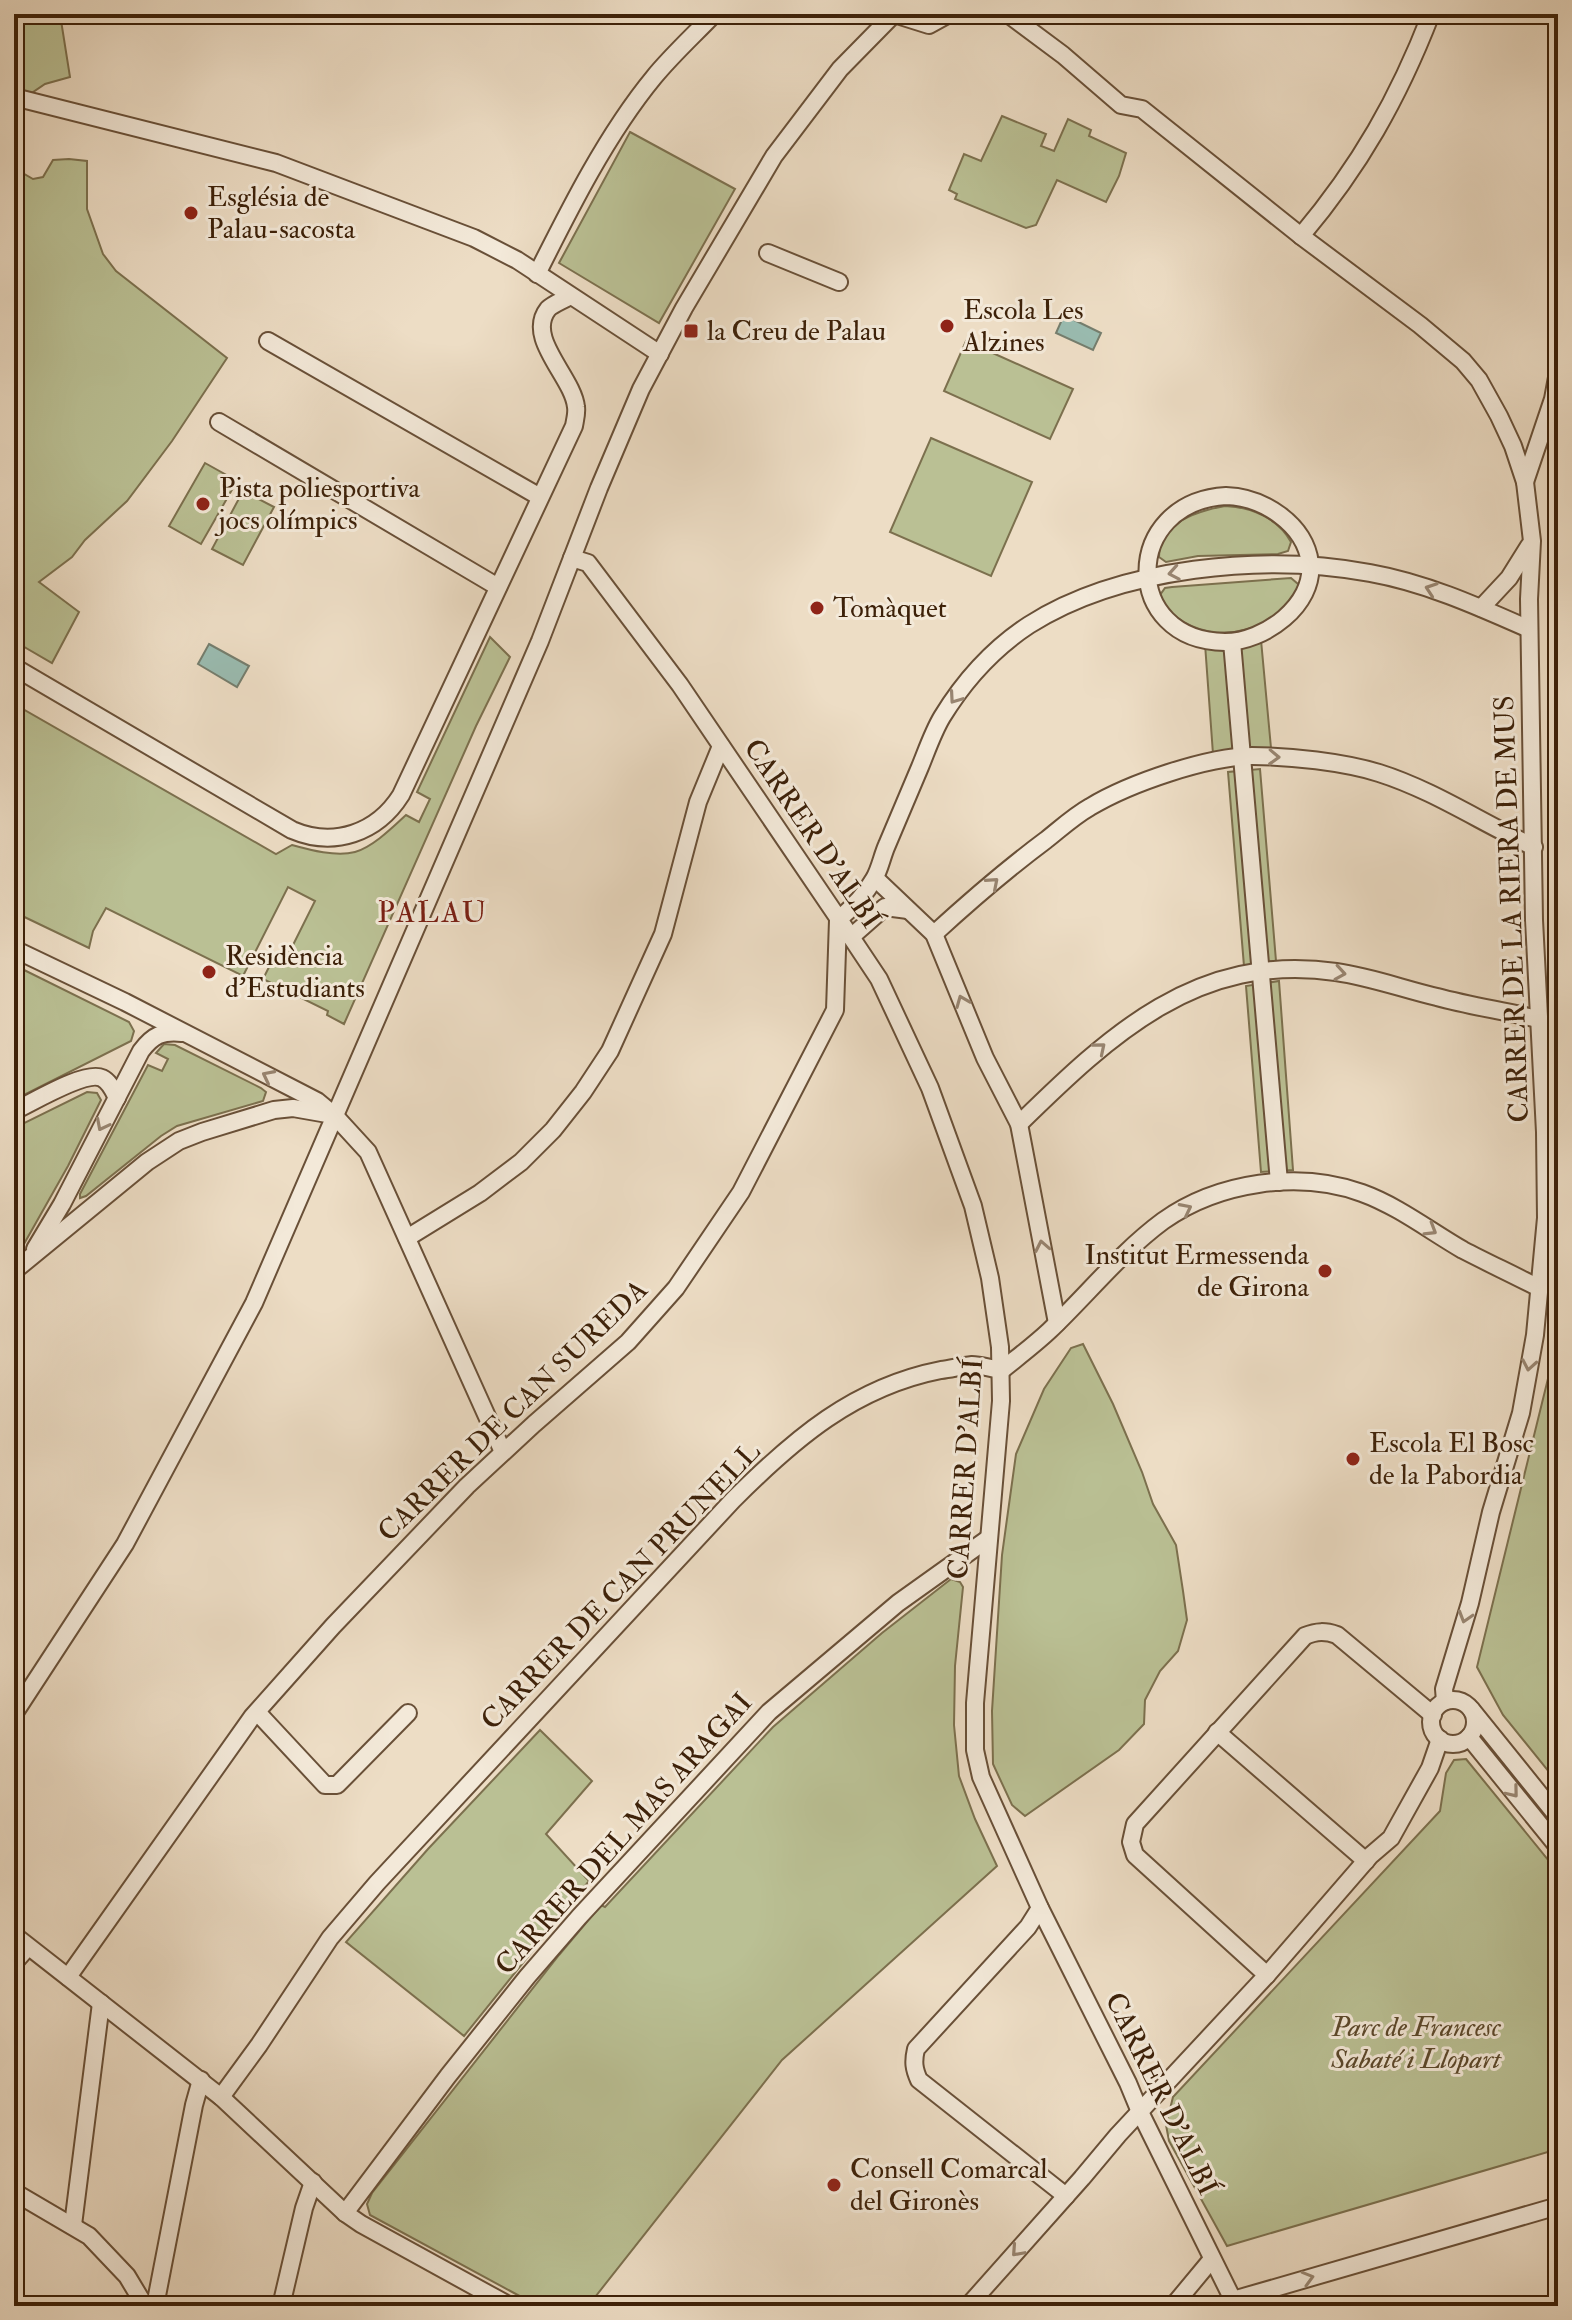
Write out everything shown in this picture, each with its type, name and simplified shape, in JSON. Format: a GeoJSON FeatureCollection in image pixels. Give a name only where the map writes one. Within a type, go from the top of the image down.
{"type":"FeatureCollection","features":[{"type":"Feature","properties":{"kind":"street"},"geometry":{"type":"LineString","coordinates":[[537,274],[634,103],[654,77],[714,14]]}},
{"type":"Feature","properties":{"kind":"street"},"geometry":{"type":"LineString","coordinates":[[14,1714],[125,1544],[254,1303],[540,641],[636,400],[696,286],[774,156],[840,69],[894,14],[929,25],[949,14]]}},
{"type":"Feature","properties":{"kind":"street","name":"CARRER DE LA RIERA DE MUS"},"geometry":{"type":"LineString","coordinates":[[1008,14],[1063,55],[1121,105],[1142,109],[1463,361],[1479,380],[1499,416],[1525,482],[1532,541],[1529,629],[1538,1019],[1552,1156],[1535,1335],[1521,1413],[1444,1689],[1445,1701]]}},
{"type":"Feature","properties":{"kind":"street"},"geometry":{"type":"LineString","coordinates":[[1301,236],[1367,148],[1415,56],[1431,14]]}},
{"type":"Feature","properties":{"kind":"street"},"geometry":{"type":"LineString","coordinates":[[14,97],[276,163],[474,238],[517,260],[660,354]]}},
{"type":"Feature","properties":{"kind":"street"},"geometry":{"type":"LineString","coordinates":[[768,253],[839,282]]}},
{"type":"Feature","properties":{"kind":"street"},"geometry":{"type":"LineString","coordinates":[[14,667],[286,827],[313,837],[343,837],[377,822],[397,801],[574,426],[576,407],[568,382],[543,341],[542,326],[548,309],[570,296]]}},
{"type":"Feature","properties":{"kind":"street"},"geometry":{"type":"LineString","coordinates":[[268,341],[540,497]]}},
{"type":"Feature","properties":{"kind":"street"},"geometry":{"type":"LineString","coordinates":[[1525,482],[1553,399],[1558,372]]}},
{"type":"Feature","properties":{"kind":"street"},"geometry":{"type":"LineString","coordinates":[[219,422],[498,587]]}},
{"type":"Feature","properties":{"kind":"street"},"geometry":{"type":"LineString","coordinates":[[1233,496],[1255,501],[1280,515],[1299,537],[1310,565],[1303,592],[1287,616],[1263,633],[1232,642],[1199,638],[1173,624],[1154,602],[1147,579],[1146,568],[1151,549],[1163,527],[1185,508],[1219,497],[1233,496]]}},
{"type":"Feature","properties":{"kind":"street"},"geometry":{"type":"LineString","coordinates":[[1481,608],[1509,578],[1532,541]]}},
{"type":"Feature","properties":{"kind":"street","name":"CARRER D'ALBÍ"},"geometry":{"type":"LineString","coordinates":[[572,558],[588,563],[680,685],[851,937],[879,979],[930,1088],[973,1206],[990,1278],[1002,1370],[975,1703],[975,1750],[981,1777],[1040,1908],[1235,2303]]}},
{"type":"Feature","properties":{"kind":"street"},"geometry":{"type":"LineString","coordinates":[[838,920],[855,905],[875,878],[941,718],[979,667],[1028,626],[1086,597],[1171,573],[1213,567],[1310,565],[1416,583],[1529,629]]}},
{"type":"Feature","properties":{"kind":"street"},"geometry":{"type":"LineString","coordinates":[[1232,642],[1279,1182]]}},
{"type":"Feature","properties":{"kind":"street"},"geometry":{"type":"LineString","coordinates":[[407,1238],[480,1193],[521,1162],[553,1130],[610,1051],[663,934],[698,802],[721,746]]}},
{"type":"Feature","properties":{"kind":"street"},"geometry":{"type":"LineString","coordinates":[[934,934],[1017,862],[1090,807],[1131,787],[1176,772],[1241,758],[1289,758],[1377,772],[1424,791],[1534,847]]}},
{"type":"Feature","properties":{"kind":"street","name":"CARRER D'ALBÍ"},"geometry":{"type":"LineString","coordinates":[[875,878],[934,934],[985,1058],[1019,1124],[1057,1323]]}},
{"type":"Feature","properties":{"kind":"street"},"geometry":{"type":"LineString","coordinates":[[851,937],[885,907],[908,910]]}},
{"type":"Feature","properties":{"kind":"street","name":"CARRER DE CAN SUREDA"},"geometry":{"type":"LineString","coordinates":[[68,1977],[257,1712],[467,1486],[628,1342],[676,1288],[723,1220],[766,1146],[835,1010],[838,920]]}},
{"type":"Feature","properties":{"kind":"street"},"geometry":{"type":"LineString","coordinates":[[14,949],[317,1101],[335,1116],[368,1152],[503,1452]]}},
{"type":"Feature","properties":{"kind":"street"},"geometry":{"type":"LineString","coordinates":[[1019,1124],[1089,1057],[1138,1019],[1174,998],[1239,974],[1298,969],[1333,972],[1376,979],[1437,998],[1538,1019]]}},
{"type":"Feature","properties":{"kind":"street"},"geometry":{"type":"LineString","coordinates":[[125,1002],[141,1022],[141,1051]]}},
{"type":"Feature","properties":{"kind":"street"},"geometry":{"type":"LineString","coordinates":[[29,1259],[68,1193],[141,1051],[157,1034],[183,1033]]}},
{"type":"Feature","properties":{"kind":"street"},"geometry":{"type":"LineString","coordinates":[[14,1111],[86,1077],[100,1077],[110,1085],[117,1098]]}},
{"type":"Feature","properties":{"kind":"street"},"geometry":{"type":"LineString","coordinates":[[14,1271],[164,1150],[202,1132],[274,1110],[293,1108],[335,1116]]}},
{"type":"Feature","properties":{"kind":"street"},"geometry":{"type":"LineString","coordinates":[[1002,1370],[1057,1323],[1091,1287],[1164,1221],[1219,1194],[1279,1182],[1313,1181],[1363,1194],[1539,1288]]}},
{"type":"Feature","properties":{"kind":"street"},"geometry":{"type":"LineString","coordinates":[[68,1193],[69,1202],[80,1217]]}},
{"type":"Feature","properties":{"kind":"street","name":"CARRER DE CAN PRUNELL"},"geometry":{"type":"LineString","coordinates":[[221,2097],[349,1914],[757,1475],[812,1429],[861,1397],[886,1385],[912,1376],[974,1365],[1002,1370]]}},
{"type":"Feature","properties":{"kind":"street","name":"CARRER DEL MAS ARAGAI"},"geometry":{"type":"LineString","coordinates":[[345,2213],[527,1977],[769,1712],[898,1603],[989,1538]]}},
{"type":"Feature","properties":{"kind":"street"},"geometry":{"type":"LineString","coordinates":[[1267,1975],[1135,1855],[1131,1842],[1135,1824],[1305,1636],[1314,1632],[1337,1635],[1433,1715]]}},
{"type":"Feature","properties":{"kind":"street"},"geometry":{"type":"LineString","coordinates":[[1471,1709],[1475,1724],[1469,1737],[1457,1743],[1440,1739],[1433,1728],[1433,1715],[1437,1707],[1445,1701],[1460,1701],[1471,1709],[1558,1817]]}},
{"type":"Feature","properties":{"kind":"street"},"geometry":{"type":"LineString","coordinates":[[257,1712],[325,1785],[337,1785],[408,1713]]}},
{"type":"Feature","properties":{"kind":"street"},"geometry":{"type":"LineString","coordinates":[[1217,1732],[1366,1861]]}},
{"type":"Feature","properties":{"kind":"street"},"geometry":{"type":"LineString","coordinates":[[1469,1737],[1558,1847]]}},
{"type":"Feature","properties":{"kind":"street"},"geometry":{"type":"LineString","coordinates":[[968,2306],[1118,2135],[1267,1975],[1366,1861],[1391,1838],[1430,1768],[1440,1739]]}},
{"type":"Feature","properties":{"kind":"street"},"geometry":{"type":"LineString","coordinates":[[1040,1908],[1028,1927],[916,2049],[913,2059],[919,2080],[1066,2196]]}},
{"type":"Feature","properties":{"kind":"street"},"geometry":{"type":"LineString","coordinates":[[14,1935],[201,2080],[345,2213],[510,2306]]}},
{"type":"Feature","properties":{"kind":"street"},"geometry":{"type":"LineString","coordinates":[[14,1963],[28,1947]]}},
{"type":"Feature","properties":{"kind":"street"},"geometry":{"type":"LineString","coordinates":[[73,2225],[101,2003]]}},
{"type":"Feature","properties":{"kind":"street"},"geometry":{"type":"LineString","coordinates":[[155,2306],[201,2080]]}},
{"type":"Feature","properties":{"kind":"street"},"geometry":{"type":"LineString","coordinates":[[281,2306],[313,2182]]}},
{"type":"Feature","properties":{"kind":"street"},"geometry":{"type":"LineString","coordinates":[[14,2192],[89,2236],[127,2276],[145,2306]]}},
{"type":"Feature","properties":{"kind":"street"},"geometry":{"type":"LineString","coordinates":[[1235,2303],[1558,2206]]}},
{"type":"Feature","properties":{"kind":"street"},"geometry":{"type":"LineString","coordinates":[[1173,2306],[1212,2259]]}},
{"type":"Feature","properties":{"kind":"green space"},"geometry":{"type":"Polygon","coordinates":[[[14,14],[60,14],[70,77],[45,84],[14,105],[14,14]]]}},
{"type":"Feature","properties":{"kind":"green space"},"geometry":{"type":"Polygon","coordinates":[[[1002,116],[1046,134],[1041,146],[1054,151],[1068,119],[1091,130],[1089,136],[1126,153],[1106,202],[1057,180],[1036,225],[1026,228],[955,199],[957,194],[949,190],[964,154],[981,161],[1002,116]]]}},
{"type":"Feature","properties":{"kind":"green space"},"geometry":{"type":"Polygon","coordinates":[[[630,132],[735,189],[659,323],[559,263],[630,132]]]}},
{"type":"Feature","properties":{"kind":"green space"},"geometry":{"type":"Polygon","coordinates":[[[14,137],[18,140],[20,151],[16,161],[21,172],[33,179],[43,177],[53,160],[87,161],[87,209],[103,254],[116,271],[227,358],[172,441],[127,501],[85,540],[72,557],[39,582],[79,612],[52,663],[14,641],[14,137]]]}},
{"type":"Feature","properties":{"kind":"green space"},"geometry":{"type":"Polygon","coordinates":[[[966,341],[1073,389],[1050,439],[944,391],[966,341]]]}},
{"type":"Feature","properties":{"kind":"green space"},"geometry":{"type":"Polygon","coordinates":[[[931,438],[1032,482],[991,576],[890,532],[931,438]]]}},
{"type":"Feature","properties":{"kind":"green space","name":"Pista poliesportiva jocs olímpics"},"geometry":{"type":"Polygon","coordinates":[[[205,463],[237,481],[201,544],[169,526],[205,463]]]}},
{"type":"Feature","properties":{"kind":"green space"},"geometry":{"type":"Polygon","coordinates":[[[243,491],[274,507],[243,565],[212,549],[243,491]]]}},
{"type":"Feature","properties":{"kind":"green space"},"geometry":{"type":"Polygon","coordinates":[[[1225,506],[1254,512],[1271,520],[1291,542],[1288,551],[1278,554],[1198,556],[1166,562],[1159,557],[1165,535],[1172,527],[1192,515],[1225,506]]]}},
{"type":"Feature","properties":{"kind":"green space"},"geometry":{"type":"Polygon","coordinates":[[[1291,578],[1298,588],[1277,614],[1248,629],[1232,632],[1199,629],[1184,622],[1169,611],[1160,595],[1165,588],[1172,587],[1291,578]]]}},
{"type":"Feature","properties":{"kind":"green space"},"geometry":{"type":"Polygon","coordinates":[[[490,637],[510,657],[476,726],[344,1024],[327,1015],[328,1011],[263,979],[271,963],[282,967],[315,901],[288,887],[243,976],[106,908],[93,931],[89,948],[14,912],[14,704],[276,854],[292,845],[323,852],[348,853],[369,846],[406,815],[419,822],[430,799],[417,792],[490,637]]]}},
{"type":"Feature","properties":{"kind":"green space"},"geometry":{"type":"Polygon","coordinates":[[[1261,640],[1271,748],[1213,754],[1205,644],[1261,640]]]}},
{"type":"Feature","properties":{"kind":"green space"},"geometry":{"type":"Polygon","coordinates":[[[1260,769],[1276,961],[1244,966],[1228,772],[1260,769]]]}},
{"type":"Feature","properties":{"kind":"green space"},"geometry":{"type":"Polygon","coordinates":[[[14,965],[129,1022],[134,1031],[131,1041],[14,1100],[14,965]]]}},
{"type":"Feature","properties":{"kind":"green space"},"geometry":{"type":"Polygon","coordinates":[[[1279,981],[1293,1170],[1261,1172],[1246,986],[1279,981]]]}},
{"type":"Feature","properties":{"kind":"green space"},"geometry":{"type":"Polygon","coordinates":[[[164,1044],[175,1045],[261,1088],[266,1092],[263,1101],[177,1126],[80,1198],[148,1065],[162,1071],[168,1059],[156,1053],[164,1044]]]}},
{"type":"Feature","properties":{"kind":"green space"},"geometry":{"type":"Polygon","coordinates":[[[87,1092],[97,1093],[101,1100],[68,1166],[20,1251],[14,1256],[14,1128],[87,1092]]]}},
{"type":"Feature","properties":{"kind":"green space"},"geometry":{"type":"Polygon","coordinates":[[[1558,1338],[1558,1783],[1503,1715],[1477,1667],[1558,1338]]]}},
{"type":"Feature","properties":{"kind":"green space"},"geometry":{"type":"Polygon","coordinates":[[[1083,1344],[1113,1404],[1153,1504],[1176,1545],[1187,1620],[1178,1651],[1160,1671],[1145,1700],[1144,1724],[1119,1750],[1025,1816],[1012,1805],[993,1764],[992,1711],[1002,1555],[1016,1454],[1044,1389],[1071,1348],[1083,1344]]]}},
{"type":"Feature","properties":{"kind":"green space"},"geometry":{"type":"Polygon","coordinates":[[[951,1579],[960,1582],[963,1587],[955,1666],[954,1725],[959,1776],[997,1866],[782,2060],[588,2306],[538,2306],[370,2215],[367,2204],[372,2193],[601,1905],[605,1907],[773,1727],[882,1633],[951,1579]]]}},
{"type":"Feature","properties":{"kind":"green space"},"geometry":{"type":"Polygon","coordinates":[[[540,1730],[592,1781],[546,1834],[589,1881],[464,2036],[346,1942],[540,1730]]]}},
{"type":"Feature","properties":{"kind":"green space","name":"Parc de Francesc Sabaté i Llopart"},"geometry":{"type":"Polygon","coordinates":[[[1466,1759],[1558,1872],[1558,2149],[1227,2246],[1169,2141],[1166,2125],[1173,2097],[1440,1811],[1446,1773],[1454,1760],[1466,1759]]]}},
{"type":"Feature","properties":{"kind":"water"},"geometry":{"type":"Polygon","coordinates":[[[1064,315],[1101,333],[1093,350],[1056,333],[1064,315]]]}},
{"type":"Feature","properties":{"kind":"water"},"geometry":{"type":"Polygon","coordinates":[[[209,644],[249,666],[237,687],[198,664],[209,644]]]}},
{"type":"Feature","properties":{"kind":"place","name":"Església de Palau-sacosta"},"geometry":{"type":"Point","coordinates":[191,213]}},
{"type":"Feature","properties":{"kind":"place","name":"Escola Les Alzines"},"geometry":{"type":"Point","coordinates":[947,326]}},
{"type":"Feature","properties":{"kind":"place","name":"la Creu de Palau"},"geometry":{"type":"Point","coordinates":[691,331]}},
{"type":"Feature","properties":{"kind":"place","name":"Pista poliesportiva jocs olímpics"},"geometry":{"type":"Point","coordinates":[203,504]}},
{"type":"Feature","properties":{"kind":"place","name":"Tomàquet"},"geometry":{"type":"Point","coordinates":[817,608]}},
{"type":"Feature","properties":{"kind":"place","name":"Residència d'Estudiants"},"geometry":{"type":"Point","coordinates":[209,972]}},
{"type":"Feature","properties":{"kind":"place","name":"Institut Ermessenda de Girona"},"geometry":{"type":"Point","coordinates":[1325,1271]}},
{"type":"Feature","properties":{"kind":"place","name":"Escola El Bosc de la Pabordia"},"geometry":{"type":"Point","coordinates":[1353,1459]}},
{"type":"Feature","properties":{"kind":"place","name":"Consell Comarcal del Gironès"},"geometry":{"type":"Point","coordinates":[834,2185]}},
{"type":"Feature","properties":{"kind":"district","name":"PALAU"},"geometry":{"type":"Point","coordinates":[433,912]}}]}
